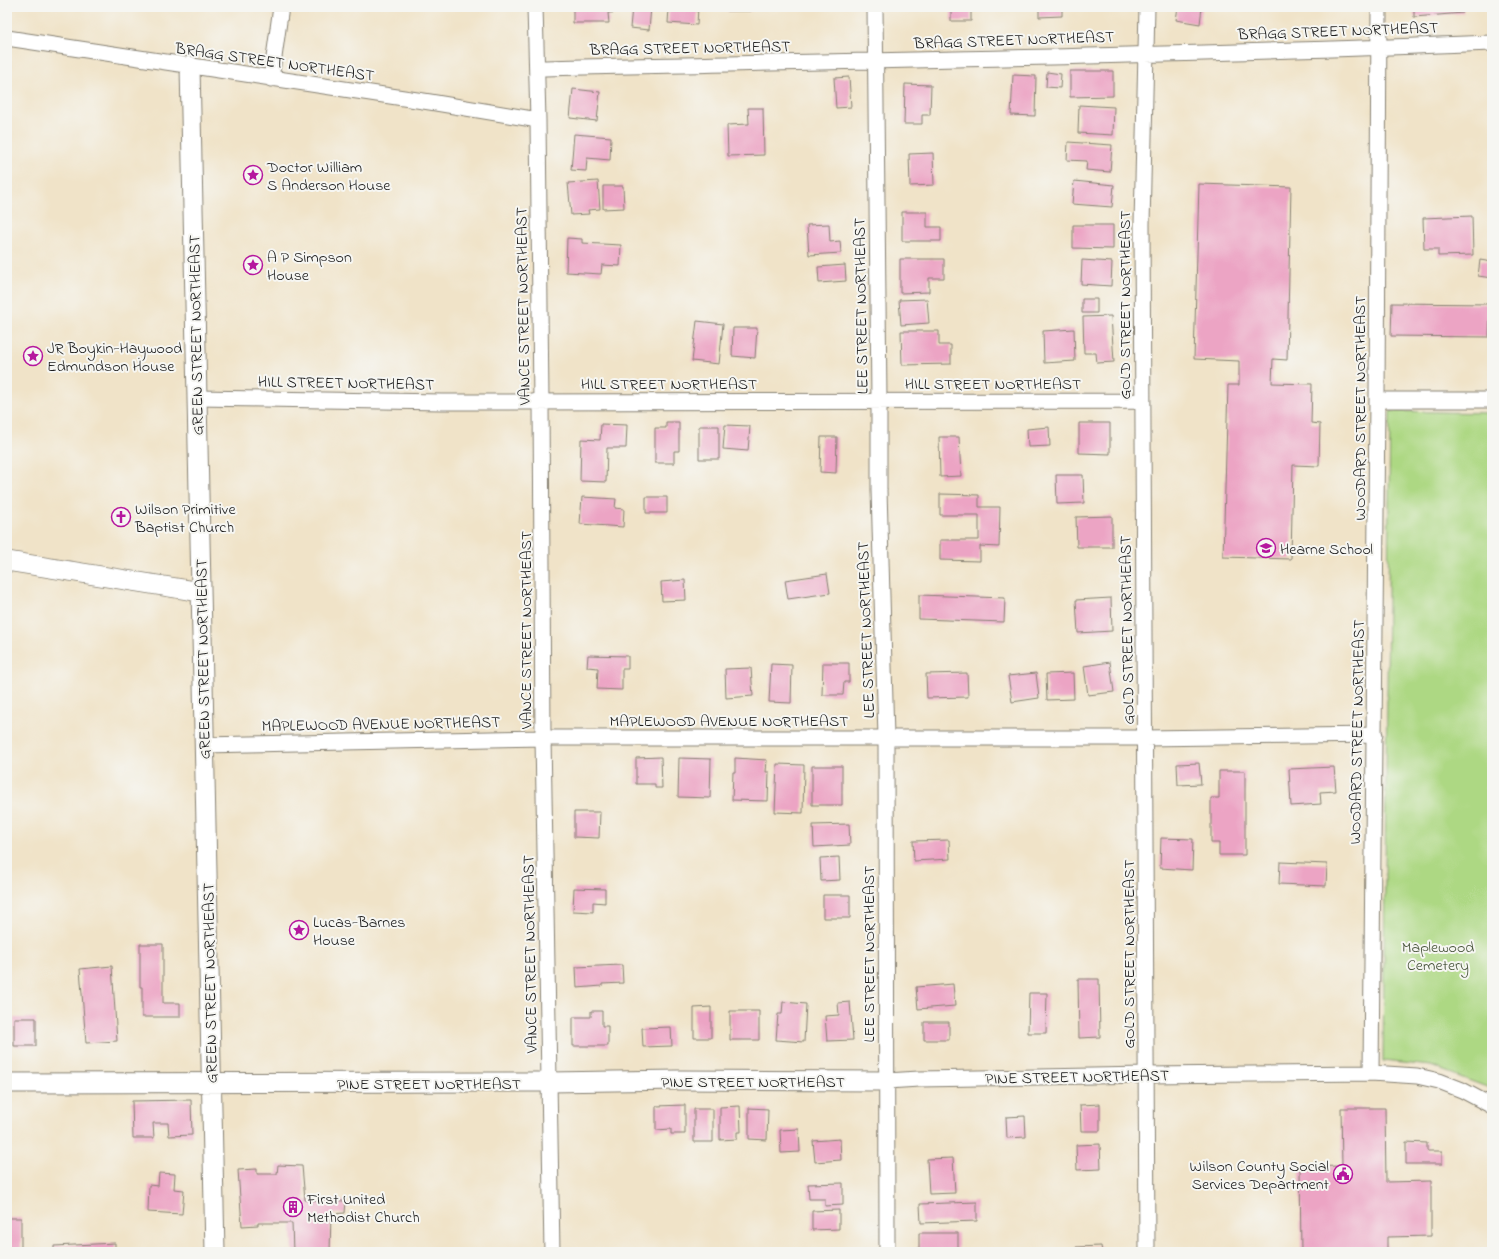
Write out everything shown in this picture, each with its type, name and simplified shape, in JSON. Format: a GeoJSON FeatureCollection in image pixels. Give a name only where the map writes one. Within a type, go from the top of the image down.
{"type":"FeatureCollection","features":[{"type":"Feature","properties":{"kind":"street"},"geometry":{"type":"LineString","coordinates":[[271,79],[281,7]]}},
{"type":"Feature","properties":{"kind":"street","name":"VANCE STREET NORTHEAST"},"geometry":{"type":"LineString","coordinates":[[535,7],[538,120],[543,738],[552,1252]]}},
{"type":"Feature","properties":{"kind":"street","name":"LEE STREET NORTHEAST"},"geometry":{"type":"LineString","coordinates":[[875,7],[879,490],[886,737],[885,955],[888,1252]]}},
{"type":"Feature","properties":{"kind":"street","name":"GOLD STREET NORTHEAST"},"geometry":{"type":"LineString","coordinates":[[1147,7],[1142,224],[1147,1252]]}},
{"type":"Feature","properties":{"kind":"street","name":"WOODARD STREET NORTHEAST"},"geometry":{"type":"LineString","coordinates":[[1371,1073],[1378,400],[1379,7]]}},
{"type":"Feature","properties":{"kind":"street","name":"BRAGG STREET NORTHEAST"},"geometry":{"type":"LineString","coordinates":[[7,38],[430,102],[538,120]]}},
{"type":"Feature","properties":{"kind":"street","name":"BRAGG STREET NORTHEAST"},"geometry":{"type":"LineString","coordinates":[[536,68],[875,61],[1492,43]]}},
{"type":"Feature","properties":{"kind":"street","name":"GREEN STREET NORTHEAST"},"geometry":{"type":"LineString","coordinates":[[190,66],[215,1252]]}},
{"type":"Feature","properties":{"kind":"street","name":"HILL STREET NORTHEAST"},"geometry":{"type":"LineString","coordinates":[[197,398],[442,402],[879,400],[1142,401]]}},
{"type":"Feature","properties":{"kind":"street"},"geometry":{"type":"LineString","coordinates":[[1378,400],[1492,400]]}},
{"type":"Feature","properties":{"kind":"street"},"geometry":{"type":"LineString","coordinates":[[7,561],[201,592]]}},
{"type":"Feature","properties":{"kind":"street","name":"MAPLEWOOD AVENUE NORTHEAST"},"geometry":{"type":"LineString","coordinates":[[204,745],[543,738],[1145,738],[1375,735]]}},
{"type":"Feature","properties":{"kind":"street","name":"PINE STREET NORTHEAST"},"geometry":{"type":"LineString","coordinates":[[7,1083],[550,1082],[678,1080],[887,1081],[919,1079],[1147,1075],[1371,1073],[1417,1076],[1439,1081],[1462,1090],[1492,1106]]}},
{"type":"Feature","properties":{"kind":"green space","name":"Maplewood Cemetery"},"geometry":{"type":"Polygon","coordinates":[[[1390,411],[1492,413],[1492,1089],[1431,1066],[1383,1061],[1390,411]]]}},
{"type":"Feature","properties":{"kind":"building"},"geometry":{"type":"Polygon","coordinates":[[[573,7],[623,7],[623,12],[608,13],[609,23],[573,23],[573,7]]]}},
{"type":"Feature","properties":{"kind":"building"},"geometry":{"type":"Polygon","coordinates":[[[632,7],[651,7],[649,30],[630,28],[632,7]]]}},
{"type":"Feature","properties":{"kind":"building"},"geometry":{"type":"Polygon","coordinates":[[[669,7],[698,7],[697,25],[668,23],[669,7]]]}},
{"type":"Feature","properties":{"kind":"building"},"geometry":{"type":"Polygon","coordinates":[[[727,7],[751,7],[751,11],[727,11],[727,7]]]}},
{"type":"Feature","properties":{"kind":"building"},"geometry":{"type":"Polygon","coordinates":[[[951,7],[971,7],[971,21],[951,21],[951,7]]]}},
{"type":"Feature","properties":{"kind":"building"},"geometry":{"type":"Polygon","coordinates":[[[1039,7],[1062,7],[1062,16],[1039,17],[1039,7]]]}},
{"type":"Feature","properties":{"kind":"building"},"geometry":{"type":"Polygon","coordinates":[[[1178,7],[1202,7],[1200,24],[1176,20],[1178,7]]]}},
{"type":"Feature","properties":{"kind":"building"},"geometry":{"type":"Polygon","coordinates":[[[1414,7],[1463,7],[1463,13],[1414,17],[1414,7]]]}},
{"type":"Feature","properties":{"kind":"building"},"geometry":{"type":"Polygon","coordinates":[[[1070,71],[1113,71],[1113,96],[1070,97],[1070,71]]]}},
{"type":"Feature","properties":{"kind":"building"},"geometry":{"type":"Polygon","coordinates":[[[1047,72],[1061,74],[1060,88],[1046,87],[1047,72]]]}},
{"type":"Feature","properties":{"kind":"building"},"geometry":{"type":"Polygon","coordinates":[[[1013,75],[1036,76],[1035,116],[1011,115],[1013,75]]]}},
{"type":"Feature","properties":{"kind":"building"},"geometry":{"type":"Polygon","coordinates":[[[849,77],[851,107],[836,108],[834,78],[849,77]]]}},
{"type":"Feature","properties":{"kind":"building"},"geometry":{"type":"Polygon","coordinates":[[[905,84],[931,85],[930,115],[922,115],[922,124],[904,124],[905,84]]]}},
{"type":"Feature","properties":{"kind":"building"},"geometry":{"type":"Polygon","coordinates":[[[573,89],[600,92],[597,121],[570,118],[573,89]]]}},
{"type":"Feature","properties":{"kind":"building"},"geometry":{"type":"Polygon","coordinates":[[[1079,105],[1114,107],[1113,135],[1078,133],[1079,105]]]}},
{"type":"Feature","properties":{"kind":"building"},"geometry":{"type":"Polygon","coordinates":[[[748,108],[763,108],[764,155],[728,156],[727,125],[749,124],[748,108]]]}},
{"type":"Feature","properties":{"kind":"building"},"geometry":{"type":"Polygon","coordinates":[[[574,134],[611,137],[610,160],[587,158],[586,171],[571,170],[574,134]]]}},
{"type":"Feature","properties":{"kind":"building"},"geometry":{"type":"Polygon","coordinates":[[[1068,142],[1112,145],[1110,172],[1086,170],[1087,161],[1067,160],[1068,142]]]}},
{"type":"Feature","properties":{"kind":"building"},"geometry":{"type":"Polygon","coordinates":[[[933,153],[934,185],[910,186],[909,154],[933,153]]]}},
{"type":"Feature","properties":{"kind":"building"},"geometry":{"type":"Polygon","coordinates":[[[598,181],[600,209],[588,210],[589,214],[571,215],[568,183],[598,181]]]}},
{"type":"Feature","properties":{"kind":"building"},"geometry":{"type":"Polygon","coordinates":[[[1074,181],[1114,185],[1112,207],[1072,204],[1074,181]]]}},
{"type":"Feature","properties":{"kind":"building"},"geometry":{"type":"Polygon","coordinates":[[[1199,184],[1291,187],[1287,360],[1273,359],[1272,383],[1312,384],[1311,423],[1320,424],[1319,466],[1293,465],[1291,559],[1223,557],[1228,385],[1239,385],[1239,361],[1194,359],[1199,184]]]}},
{"type":"Feature","properties":{"kind":"building"},"geometry":{"type":"Polygon","coordinates":[[[603,186],[623,186],[624,208],[603,209],[603,186]]]}},
{"type":"Feature","properties":{"kind":"building"},"geometry":{"type":"Polygon","coordinates":[[[902,212],[927,212],[927,227],[941,227],[941,241],[902,241],[902,212]]]}},
{"type":"Feature","properties":{"kind":"building"},"geometry":{"type":"Polygon","coordinates":[[[1472,216],[1473,255],[1438,256],[1438,249],[1424,249],[1423,218],[1472,216]]]}},
{"type":"Feature","properties":{"kind":"building"},"geometry":{"type":"Polygon","coordinates":[[[829,224],[830,242],[840,241],[841,253],[809,255],[807,225],[829,224]]]}},
{"type":"Feature","properties":{"kind":"building"},"geometry":{"type":"Polygon","coordinates":[[[1073,225],[1113,225],[1113,249],[1073,248],[1073,225]]]}},
{"type":"Feature","properties":{"kind":"building"},"geometry":{"type":"Polygon","coordinates":[[[567,238],[582,239],[582,243],[621,245],[620,266],[602,265],[601,274],[566,272],[567,238]]]}},
{"type":"Feature","properties":{"kind":"building"},"geometry":{"type":"Polygon","coordinates":[[[900,259],[944,259],[944,278],[929,278],[929,292],[900,293],[900,259]]]}},
{"type":"Feature","properties":{"kind":"building"},"geometry":{"type":"Polygon","coordinates":[[[1082,260],[1112,262],[1111,286],[1081,284],[1082,260]]]}},
{"type":"Feature","properties":{"kind":"building"},"geometry":{"type":"Polygon","coordinates":[[[1480,260],[1492,262],[1492,278],[1478,276],[1480,260]]]}},
{"type":"Feature","properties":{"kind":"building"},"geometry":{"type":"Polygon","coordinates":[[[845,265],[846,281],[819,283],[818,267],[845,265]]]}},
{"type":"Feature","properties":{"kind":"building"},"geometry":{"type":"Polygon","coordinates":[[[927,299],[929,323],[901,325],[899,300],[927,299]]]}},
{"type":"Feature","properties":{"kind":"building"},"geometry":{"type":"Polygon","coordinates":[[[1082,299],[1097,299],[1097,313],[1082,313],[1082,299]]]}},
{"type":"Feature","properties":{"kind":"building"},"geometry":{"type":"Polygon","coordinates":[[[1392,303],[1490,304],[1489,337],[1391,336],[1392,303]]]}},
{"type":"Feature","properties":{"kind":"building"},"geometry":{"type":"Polygon","coordinates":[[[1111,316],[1114,362],[1097,363],[1096,353],[1084,353],[1083,317],[1111,316]]]}},
{"type":"Feature","properties":{"kind":"building"},"geometry":{"type":"Polygon","coordinates":[[[697,321],[723,324],[719,364],[692,361],[697,321]]]}},
{"type":"Feature","properties":{"kind":"building"},"geometry":{"type":"Polygon","coordinates":[[[733,328],[757,328],[755,358],[732,356],[733,328]]]}},
{"type":"Feature","properties":{"kind":"building"},"geometry":{"type":"Polygon","coordinates":[[[1074,329],[1075,361],[1044,363],[1043,331],[1074,329]]]}},
{"type":"Feature","properties":{"kind":"building"},"geometry":{"type":"Polygon","coordinates":[[[901,331],[939,331],[939,345],[951,345],[951,364],[902,365],[901,331]]]}},
{"type":"Feature","properties":{"kind":"building"},"geometry":{"type":"Polygon","coordinates":[[[666,422],[679,422],[679,451],[674,451],[674,463],[655,463],[655,428],[666,428],[666,422]]]}},
{"type":"Feature","properties":{"kind":"building"},"geometry":{"type":"Polygon","coordinates":[[[1079,423],[1110,423],[1110,454],[1079,453],[1079,423]]]}},
{"type":"Feature","properties":{"kind":"building"},"geometry":{"type":"Polygon","coordinates":[[[601,424],[627,425],[626,448],[607,448],[606,482],[580,481],[581,439],[600,440],[601,424]]]}},
{"type":"Feature","properties":{"kind":"building"},"geometry":{"type":"Polygon","coordinates":[[[725,425],[750,426],[748,451],[723,449],[725,425]]]}},
{"type":"Feature","properties":{"kind":"building"},"geometry":{"type":"Polygon","coordinates":[[[699,426],[719,426],[719,459],[699,459],[699,426]]]}},
{"type":"Feature","properties":{"kind":"building"},"geometry":{"type":"Polygon","coordinates":[[[1049,427],[1050,446],[1028,447],[1027,429],[1049,427]]]}},
{"type":"Feature","properties":{"kind":"building"},"geometry":{"type":"Polygon","coordinates":[[[821,437],[837,437],[836,473],[820,472],[821,437]]]}},
{"type":"Feature","properties":{"kind":"building"},"geometry":{"type":"Polygon","coordinates":[[[939,437],[959,437],[961,476],[940,477],[939,437]]]}},
{"type":"Feature","properties":{"kind":"building"},"geometry":{"type":"Polygon","coordinates":[[[1056,475],[1083,475],[1084,503],[1057,504],[1056,475]]]}},
{"type":"Feature","properties":{"kind":"building"},"geometry":{"type":"Polygon","coordinates":[[[940,494],[979,495],[979,507],[1000,507],[999,547],[980,546],[980,561],[940,560],[940,540],[979,540],[979,515],[940,515],[940,494]]]}},
{"type":"Feature","properties":{"kind":"building"},"geometry":{"type":"Polygon","coordinates":[[[582,497],[616,499],[615,508],[624,509],[623,527],[580,524],[582,497]]]}},
{"type":"Feature","properties":{"kind":"building"},"geometry":{"type":"Polygon","coordinates":[[[646,497],[667,497],[667,513],[646,513],[646,497]]]}},
{"type":"Feature","properties":{"kind":"building"},"geometry":{"type":"Polygon","coordinates":[[[1112,516],[1112,547],[1077,547],[1076,517],[1112,516]]]}},
{"type":"Feature","properties":{"kind":"building"},"geometry":{"type":"Polygon","coordinates":[[[827,574],[830,593],[788,599],[785,580],[827,574]]]}},
{"type":"Feature","properties":{"kind":"building"},"geometry":{"type":"Polygon","coordinates":[[[685,580],[686,600],[662,601],[661,582],[685,580]]]}},
{"type":"Feature","properties":{"kind":"building"},"geometry":{"type":"Polygon","coordinates":[[[919,595],[1005,598],[1004,622],[919,619],[919,595]]]}},
{"type":"Feature","properties":{"kind":"building"},"geometry":{"type":"Polygon","coordinates":[[[1111,598],[1112,631],[1078,633],[1076,600],[1111,598]]]}},
{"type":"Feature","properties":{"kind":"building"},"geometry":{"type":"Polygon","coordinates":[[[588,655],[628,656],[628,669],[622,669],[622,690],[597,689],[598,668],[587,667],[588,655]]]}},
{"type":"Feature","properties":{"kind":"building"},"geometry":{"type":"Polygon","coordinates":[[[1110,662],[1114,692],[1088,695],[1084,666],[1110,662]]]}},
{"type":"Feature","properties":{"kind":"building"},"geometry":{"type":"Polygon","coordinates":[[[823,663],[849,663],[849,682],[844,682],[843,695],[822,695],[823,663]]]}},
{"type":"Feature","properties":{"kind":"building"},"geometry":{"type":"Polygon","coordinates":[[[771,664],[792,665],[791,703],[769,702],[771,664]]]}},
{"type":"Feature","properties":{"kind":"building"},"geometry":{"type":"Polygon","coordinates":[[[751,668],[753,696],[726,698],[725,669],[751,668]]]}},
{"type":"Feature","properties":{"kind":"building"},"geometry":{"type":"Polygon","coordinates":[[[967,673],[968,697],[927,698],[926,674],[967,673]]]}},
{"type":"Feature","properties":{"kind":"building"},"geometry":{"type":"Polygon","coordinates":[[[1036,673],[1039,698],[1012,702],[1008,676],[1036,673]]]}},
{"type":"Feature","properties":{"kind":"building"},"geometry":{"type":"Polygon","coordinates":[[[1073,673],[1074,699],[1047,700],[1046,674],[1073,673]]]}},
{"type":"Feature","properties":{"kind":"building"},"geometry":{"type":"Polygon","coordinates":[[[661,757],[662,788],[655,788],[655,784],[636,784],[636,758],[661,757]]]}},
{"type":"Feature","properties":{"kind":"building"},"geometry":{"type":"Polygon","coordinates":[[[679,758],[711,759],[710,798],[678,797],[679,758]]]}},
{"type":"Feature","properties":{"kind":"building"},"geometry":{"type":"Polygon","coordinates":[[[735,758],[767,760],[766,772],[769,772],[768,801],[732,800],[735,758]]]}},
{"type":"Feature","properties":{"kind":"building"},"geometry":{"type":"Polygon","coordinates":[[[1199,763],[1201,784],[1178,785],[1177,764],[1199,763]]]}},
{"type":"Feature","properties":{"kind":"building"},"geometry":{"type":"Polygon","coordinates":[[[777,764],[804,765],[803,813],[775,812],[777,764]]]}},
{"type":"Feature","properties":{"kind":"building"},"geometry":{"type":"Polygon","coordinates":[[[812,766],[842,766],[842,805],[812,805],[812,766]]]}},
{"type":"Feature","properties":{"kind":"building"},"geometry":{"type":"Polygon","coordinates":[[[1334,767],[1336,791],[1320,792],[1321,804],[1291,806],[1289,769],[1334,767]]]}},
{"type":"Feature","properties":{"kind":"building"},"geometry":{"type":"Polygon","coordinates":[[[1219,771],[1245,771],[1245,855],[1219,855],[1219,843],[1211,843],[1211,798],[1219,798],[1219,771]]]}},
{"type":"Feature","properties":{"kind":"building"},"geometry":{"type":"Polygon","coordinates":[[[574,812],[600,812],[599,838],[574,837],[574,812]]]}},
{"type":"Feature","properties":{"kind":"building"},"geometry":{"type":"Polygon","coordinates":[[[849,824],[850,845],[814,847],[813,825],[849,824]]]}},
{"type":"Feature","properties":{"kind":"building"},"geometry":{"type":"Polygon","coordinates":[[[1161,838],[1193,839],[1192,870],[1160,868],[1161,838]]]}},
{"type":"Feature","properties":{"kind":"building"},"geometry":{"type":"Polygon","coordinates":[[[949,840],[950,859],[914,861],[913,841],[949,840]]]}},
{"type":"Feature","properties":{"kind":"building"},"geometry":{"type":"Polygon","coordinates":[[[839,857],[840,880],[821,881],[820,858],[839,857]]]}},
{"type":"Feature","properties":{"kind":"building"},"geometry":{"type":"Polygon","coordinates":[[[1280,862],[1327,864],[1326,886],[1279,884],[1280,862]]]}},
{"type":"Feature","properties":{"kind":"building"},"geometry":{"type":"Polygon","coordinates":[[[574,888],[605,889],[605,903],[593,902],[593,912],[573,911],[574,888]]]}},
{"type":"Feature","properties":{"kind":"building"},"geometry":{"type":"Polygon","coordinates":[[[823,895],[850,895],[850,918],[823,918],[823,895]]]}},
{"type":"Feature","properties":{"kind":"building"},"geometry":{"type":"Polygon","coordinates":[[[140,944],[163,944],[163,1003],[180,1003],[180,1017],[142,1017],[140,944]]]}},
{"type":"Feature","properties":{"kind":"building"},"geometry":{"type":"Polygon","coordinates":[[[622,965],[623,983],[602,984],[602,986],[577,988],[576,967],[622,965]]]}},
{"type":"Feature","properties":{"kind":"building"},"geometry":{"type":"Polygon","coordinates":[[[112,966],[117,1041],[86,1043],[80,969],[112,966]]]}},
{"type":"Feature","properties":{"kind":"building"},"geometry":{"type":"Polygon","coordinates":[[[1078,979],[1099,979],[1100,1037],[1079,1038],[1078,979]]]}},
{"type":"Feature","properties":{"kind":"building"},"geometry":{"type":"Polygon","coordinates":[[[953,984],[955,1006],[918,1009],[916,987],[953,984]]]}},
{"type":"Feature","properties":{"kind":"building"},"geometry":{"type":"Polygon","coordinates":[[[1029,993],[1047,993],[1046,1033],[1028,1033],[1029,993]]]}},
{"type":"Feature","properties":{"kind":"building"},"geometry":{"type":"Polygon","coordinates":[[[783,1002],[806,1004],[804,1042],[776,1040],[778,1014],[782,1014],[783,1002]]]}},
{"type":"Feature","properties":{"kind":"building"},"geometry":{"type":"Polygon","coordinates":[[[850,1002],[853,1040],[827,1041],[825,1016],[839,1015],[838,1003],[850,1002]]]}},
{"type":"Feature","properties":{"kind":"building"},"geometry":{"type":"Polygon","coordinates":[[[711,1007],[711,1038],[694,1038],[694,1008],[711,1007]]]}},
{"type":"Feature","properties":{"kind":"building"},"geometry":{"type":"Polygon","coordinates":[[[591,1011],[602,1011],[602,1026],[608,1026],[608,1046],[573,1046],[573,1017],[591,1017],[591,1011]]]}},
{"type":"Feature","properties":{"kind":"building"},"geometry":{"type":"Polygon","coordinates":[[[730,1011],[759,1011],[759,1040],[730,1040],[730,1011]]]}},
{"type":"Feature","properties":{"kind":"building"},"geometry":{"type":"Polygon","coordinates":[[[14,1018],[36,1018],[36,1046],[14,1046],[14,1018]]]}},
{"type":"Feature","properties":{"kind":"building"},"geometry":{"type":"Polygon","coordinates":[[[924,1022],[949,1022],[949,1040],[924,1040],[924,1022]]]}},
{"type":"Feature","properties":{"kind":"building"},"geometry":{"type":"Polygon","coordinates":[[[671,1027],[672,1046],[643,1047],[642,1028],[671,1027]]]}},
{"type":"Feature","properties":{"kind":"building"},"geometry":{"type":"Polygon","coordinates":[[[191,1100],[192,1135],[169,1136],[168,1123],[153,1123],[154,1138],[133,1138],[132,1101],[191,1100]]]}},
{"type":"Feature","properties":{"kind":"building"},"geometry":{"type":"Polygon","coordinates":[[[1100,1104],[1100,1131],[1081,1131],[1080,1105],[1100,1104]]]}},
{"type":"Feature","properties":{"kind":"building"},"geometry":{"type":"Polygon","coordinates":[[[685,1105],[685,1134],[671,1134],[671,1129],[656,1130],[656,1106],[685,1105]]]}},
{"type":"Feature","properties":{"kind":"building"},"geometry":{"type":"Polygon","coordinates":[[[740,1106],[741,1132],[737,1132],[737,1139],[720,1140],[720,1107],[740,1106]]]}},
{"type":"Feature","properties":{"kind":"building"},"geometry":{"type":"Polygon","coordinates":[[[749,1108],[768,1109],[767,1140],[749,1139],[749,1108]]]}},
{"type":"Feature","properties":{"kind":"building","name":"Wilson County Social Services Department"},"geometry":{"type":"Polygon","coordinates":[[[1341,1108],[1385,1108],[1386,1182],[1431,1181],[1431,1236],[1387,1237],[1387,1252],[1301,1252],[1300,1167],[1342,1166],[1341,1108]]]}},
{"type":"Feature","properties":{"kind":"building"},"geometry":{"type":"Polygon","coordinates":[[[694,1109],[713,1109],[713,1142],[694,1142],[694,1109]]]}},
{"type":"Feature","properties":{"kind":"building"},"geometry":{"type":"Polygon","coordinates":[[[1025,1116],[1026,1137],[1007,1138],[1006,1117],[1025,1116]]]}},
{"type":"Feature","properties":{"kind":"building"},"geometry":{"type":"Polygon","coordinates":[[[799,1129],[800,1152],[781,1153],[780,1130],[799,1129]]]}},
{"type":"Feature","properties":{"kind":"building"},"geometry":{"type":"Polygon","coordinates":[[[840,1139],[841,1160],[815,1162],[813,1141],[840,1139]]]}},
{"type":"Feature","properties":{"kind":"building"},"geometry":{"type":"Polygon","coordinates":[[[1406,1142],[1427,1143],[1427,1151],[1442,1151],[1442,1164],[1406,1164],[1406,1142]]]}},
{"type":"Feature","properties":{"kind":"building"},"geometry":{"type":"Polygon","coordinates":[[[1100,1144],[1101,1169],[1077,1170],[1076,1145],[1100,1144]]]}},
{"type":"Feature","properties":{"kind":"building"},"geometry":{"type":"Polygon","coordinates":[[[953,1158],[955,1193],[929,1194],[927,1159],[953,1158]]]}},
{"type":"Feature","properties":{"kind":"building","name":"First United Methodist Church"},"geometry":{"type":"Polygon","coordinates":[[[278,1165],[302,1166],[305,1200],[346,1201],[345,1213],[331,1214],[330,1252],[293,1252],[292,1223],[258,1223],[258,1225],[242,1226],[238,1170],[257,1169],[257,1174],[277,1174],[278,1165]]]}},
{"type":"Feature","properties":{"kind":"building"},"geometry":{"type":"Polygon","coordinates":[[[159,1173],[175,1174],[174,1189],[184,1190],[182,1214],[148,1212],[149,1185],[158,1186],[159,1173]]]}},
{"type":"Feature","properties":{"kind":"building"},"geometry":{"type":"Polygon","coordinates":[[[843,1183],[843,1205],[825,1206],[825,1199],[809,1199],[808,1184],[843,1183]]]}},
{"type":"Feature","properties":{"kind":"building"},"geometry":{"type":"Polygon","coordinates":[[[977,1202],[977,1221],[921,1223],[920,1204],[977,1202]]]}},
{"type":"Feature","properties":{"kind":"building"},"geometry":{"type":"Polygon","coordinates":[[[839,1210],[839,1229],[812,1230],[812,1211],[839,1210]]]}},
{"type":"Feature","properties":{"kind":"building"},"geometry":{"type":"Polygon","coordinates":[[[7,1218],[21,1218],[21,1252],[7,1252],[7,1218]]]}},
{"type":"Feature","properties":{"kind":"building"},"geometry":{"type":"Polygon","coordinates":[[[919,1233],[958,1233],[958,1252],[919,1252],[919,1233]]]}},
{"type":"Feature","properties":{"kind":"building"},"geometry":{"type":"Polygon","coordinates":[[[115,1243],[115,1252],[54,1252],[54,1246],[115,1243]]]}},
{"type":"Feature","properties":{"kind":"building"},"geometry":{"type":"Polygon","coordinates":[[[1101,1246],[1102,1252],[1077,1252],[1076,1247],[1101,1246]]]}},
{"type":"Feature","properties":{"kind":"place","name":"Doctor William S Anderson House"},"geometry":{"type":"Point","coordinates":[253,175]}},
{"type":"Feature","properties":{"kind":"place","name":"A P Simpson House"},"geometry":{"type":"Point","coordinates":[253,265]}},
{"type":"Feature","properties":{"kind":"place","name":"JR Boykin-Haywood Edmundson House"},"geometry":{"type":"Point","coordinates":[33,356]}},
{"type":"Feature","properties":{"kind":"place","name":"Wilson Primitive Baptist Church"},"geometry":{"type":"Point","coordinates":[121,517]}},
{"type":"Feature","properties":{"kind":"place","name":"Hearne School"},"geometry":{"type":"Point","coordinates":[1266,548]}},
{"type":"Feature","properties":{"kind":"place","name":"Lucas-Barnes House"},"geometry":{"type":"Point","coordinates":[299,930]}},
{"type":"Feature","properties":{"kind":"place","name":"Wilson County Social Services Department"},"geometry":{"type":"Point","coordinates":[1343,1174]}},
{"type":"Feature","properties":{"kind":"place","name":"First United Methodist Church"},"geometry":{"type":"Point","coordinates":[293,1207]}}]}
